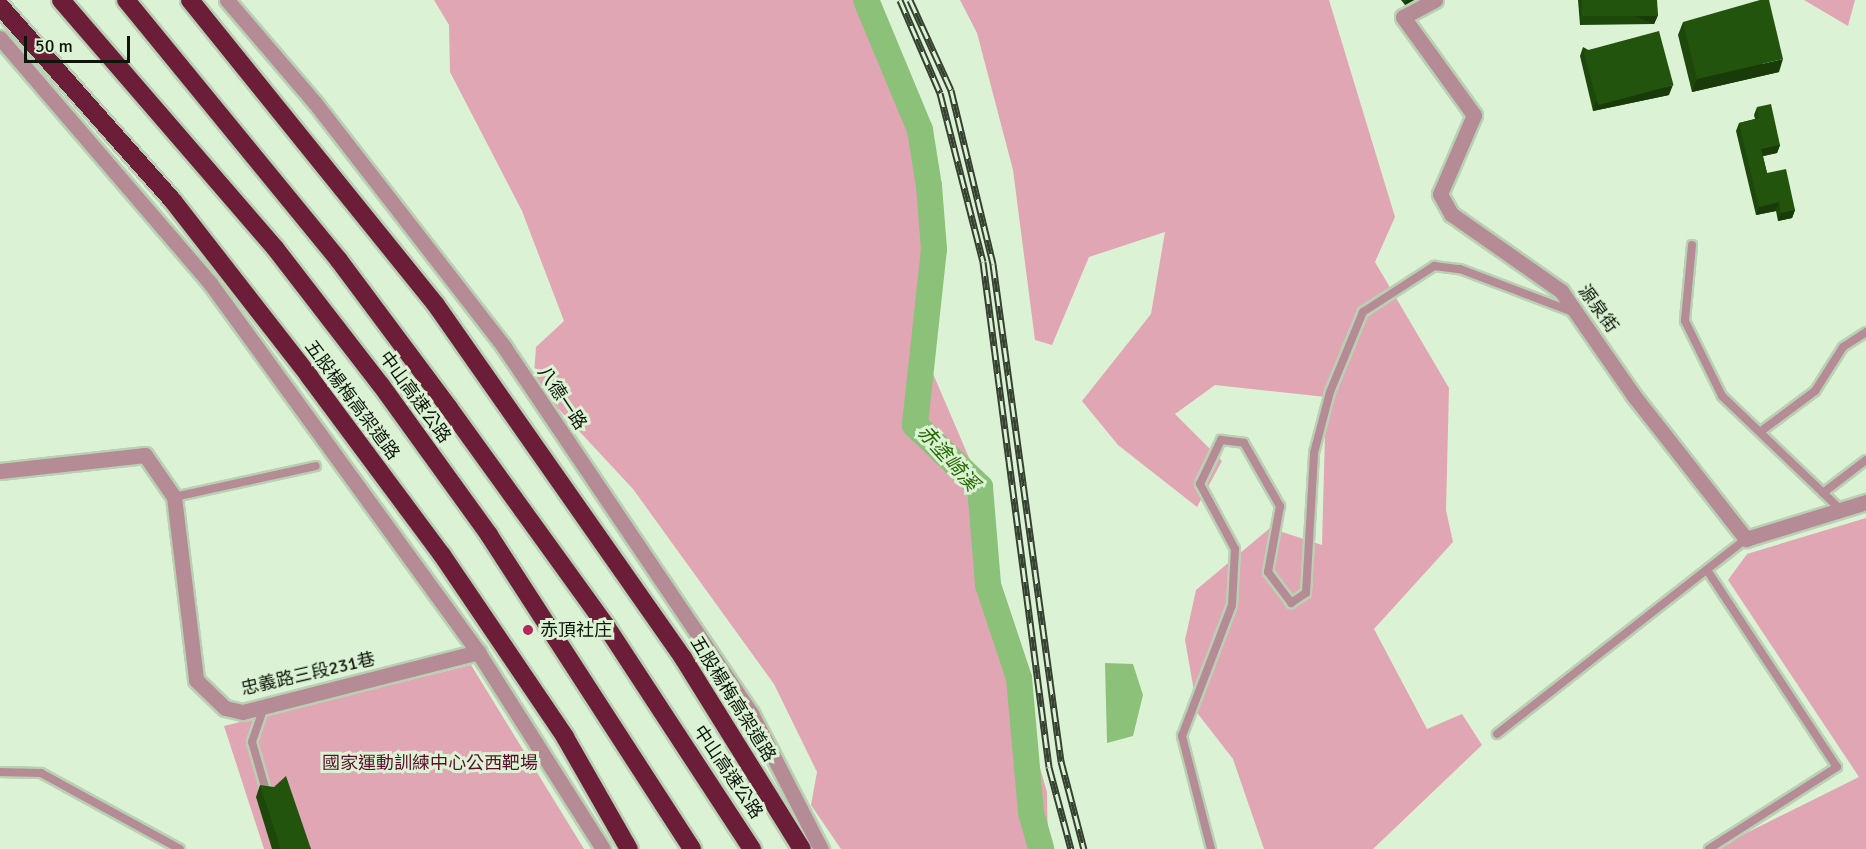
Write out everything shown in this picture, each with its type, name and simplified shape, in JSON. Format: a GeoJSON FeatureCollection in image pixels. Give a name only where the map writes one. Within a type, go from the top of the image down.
{"type":"FeatureCollection","features":[{"type":"Feature","properties":{"kind":"highway","name":"中山高速公路"},"geometry":{"type":"LineString","coordinates":[[61,0],[274,248],[381,385],[489,535],[693,849]]}},
{"type":"Feature","properties":{"kind":"highway","name":"中山高速公路"},"geometry":{"type":"LineString","coordinates":[[126,0],[331,249],[449,408],[606,626],[754,847]]}},
{"type":"Feature","properties":{"kind":"highway","name":"五股楊梅高架道路"},"geometry":{"type":"LineString","coordinates":[[190,0],[436,305],[684,658],[802,849]]}},
{"type":"Feature","properties":{"kind":"highway","name":"五股楊梅高架道路"},"geometry":{"type":"LineString","coordinates":[[0,6],[173,201],[309,376],[442,555],[558,728],[629,849]]}},
{"type":"Feature","properties":{"kind":"street","name":"八德一路"},"geometry":{"type":"LineString","coordinates":[[227,0],[433,252],[620,519],[751,713],[804,822],[821,849]]}},
{"type":"Feature","properties":{"kind":"street","name":"源泉街"},"geometry":{"type":"LineString","coordinates":[[1435,0],[1403,18],[1474,115],[1440,194],[1452,214],[1561,291],[1580,314],[1634,396],[1746,539]]}},
{"type":"Feature","properties":{"kind":"street"},"geometry":{"type":"LineString","coordinates":[[0,38],[210,283],[478,652],[603,849]]}},
{"type":"Feature","properties":{"kind":"street","name":"忠義路三段231巷"},"geometry":{"type":"LineString","coordinates":[[0,471],[145,455],[174,497],[196,680],[225,708],[243,712],[478,652]]}},
{"type":"Feature","properties":{"kind":"street"},"geometry":{"type":"LineString","coordinates":[[1746,539],[1866,502]]}},
{"type":"Feature","properties":{"kind":"lane"},"geometry":{"type":"LineString","coordinates":[[1692,245],[1685,321],[1722,396],[1842,511]]}},
{"type":"Feature","properties":{"kind":"lane"},"geometry":{"type":"LineString","coordinates":[[1210,849],[1182,735],[1232,604],[1235,549],[1200,484],[1221,440],[1244,443],[1280,506],[1268,572],[1291,603],[1306,593],[1314,453],[1330,392],[1363,312],[1434,266],[1460,268],[1580,314]]}},
{"type":"Feature","properties":{"kind":"lane"},"geometry":{"type":"LineString","coordinates":[[1760,432],[1815,391],[1842,347],[1866,332]]}},
{"type":"Feature","properties":{"kind":"lane"},"geometry":{"type":"LineString","coordinates":[[1823,493],[1866,460]]}},
{"type":"Feature","properties":{"kind":"lane"},"geometry":{"type":"LineString","coordinates":[[174,497],[316,466]]}},
{"type":"Feature","properties":{"kind":"lane"},"geometry":{"type":"LineString","coordinates":[[1497,734],[1746,539]]}},
{"type":"Feature","properties":{"kind":"lane"},"geometry":{"type":"LineString","coordinates":[[1707,570],[1837,767],[1709,849]]}},
{"type":"Feature","properties":{"kind":"lane"},"geometry":{"type":"LineString","coordinates":[[264,706],[252,742],[267,794]]}},
{"type":"Feature","properties":{"kind":"lane"},"geometry":{"type":"LineString","coordinates":[[0,772],[41,773],[180,849]]}},
{"type":"Feature","properties":{"kind":"green space"},"geometry":{"type":"Polygon","coordinates":[[[434,0],[858,0],[930,177],[928,362],[973,467],[1010,666],[1047,792],[1048,849],[841,849],[811,805],[817,772],[774,684],[633,489],[552,402],[534,373],[536,347],[564,321],[522,211],[450,72],[449,25],[434,0]]]}},
{"type":"Feature","properties":{"kind":"green space"},"geometry":{"type":"Polygon","coordinates":[[[960,0],[1329,0],[1395,217],[1375,262],[1449,388],[1446,510],[1453,542],[1374,629],[1427,729],[1462,714],[1482,745],[1373,849],[1264,849],[1233,759],[1198,714],[1185,640],[1196,590],[1270,528],[1322,545],[1326,397],[1215,385],[1175,414],[1222,461],[1197,507],[1118,445],[1082,401],[1151,314],[1165,232],[1089,257],[1052,345],[1035,340],[1013,170],[977,33],[960,0]]]}},
{"type":"Feature","properties":{"kind":"green space"},"geometry":{"type":"Polygon","coordinates":[[[1804,0],[1855,0],[1848,26],[1804,0]]]}},
{"type":"Feature","properties":{"kind":"green space"},"geometry":{"type":"Polygon","coordinates":[[[1866,518],[1866,849],[1714,849],[1859,777],[1728,580],[1747,554],[1866,518]]]}},
{"type":"Feature","properties":{"kind":"green space","name":"國家運動訓練中心公西靶場"},"geometry":{"type":"Polygon","coordinates":[[[471,665],[584,849],[264,849],[224,726],[471,665]]]}},
{"type":"Feature","properties":{"kind":"shaded area"},"geometry":{"type":"Polygon","coordinates":[[[1105,663],[1133,664],[1143,695],[1133,736],[1107,743],[1105,663]]]}},
{"type":"Feature","properties":{"kind":"building"},"geometry":{"type":"Polygon","coordinates":[[[1582,0],[1657,0],[1657,16],[1582,16],[1582,0]]]}},
{"type":"Feature","properties":{"kind":"building"},"geometry":{"type":"Polygon","coordinates":[[[1760,0],[1769,0],[1783,59],[1697,79],[1683,22],[1760,0]]]}},
{"type":"Feature","properties":{"kind":"building"},"geometry":{"type":"Polygon","coordinates":[[[1659,31],[1673,85],[1598,105],[1584,51],[1659,31]]]}},
{"type":"Feature","properties":{"kind":"building"},"geometry":{"type":"Polygon","coordinates":[[[1771,104],[1780,145],[1761,149],[1767,173],[1786,169],[1795,210],[1781,213],[1779,202],[1759,207],[1739,123],[1759,118],[1757,107],[1771,104]]]}},
{"type":"Feature","properties":{"kind":"building"},"geometry":{"type":"Polygon","coordinates":[[[286,776],[311,849],[281,849],[260,785],[274,787],[286,776]]]}},
{"type":"Feature","properties":{"kind":"waterway","name":"赤塗崎溪"},"geometry":{"type":"LineString","coordinates":[[866,0],[920,130],[929,186],[934,249],[915,425],[980,487],[988,585],[1019,678],[1031,813],[1041,849]]}},
{"type":"Feature","properties":{"kind":"railway"},"geometry":{"type":"LineString","coordinates":[[900,0],[940,93],[983,262],[1049,767],[1071,849]]}},
{"type":"Feature","properties":{"kind":"railway"},"geometry":{"type":"LineString","coordinates":[[910,0],[951,90],[993,264],[1061,761],[1084,849]]}},
{"type":"Feature","properties":{"kind":"place","name":"赤頂社庄"},"geometry":{"type":"Point","coordinates":[528,630]}}]}
